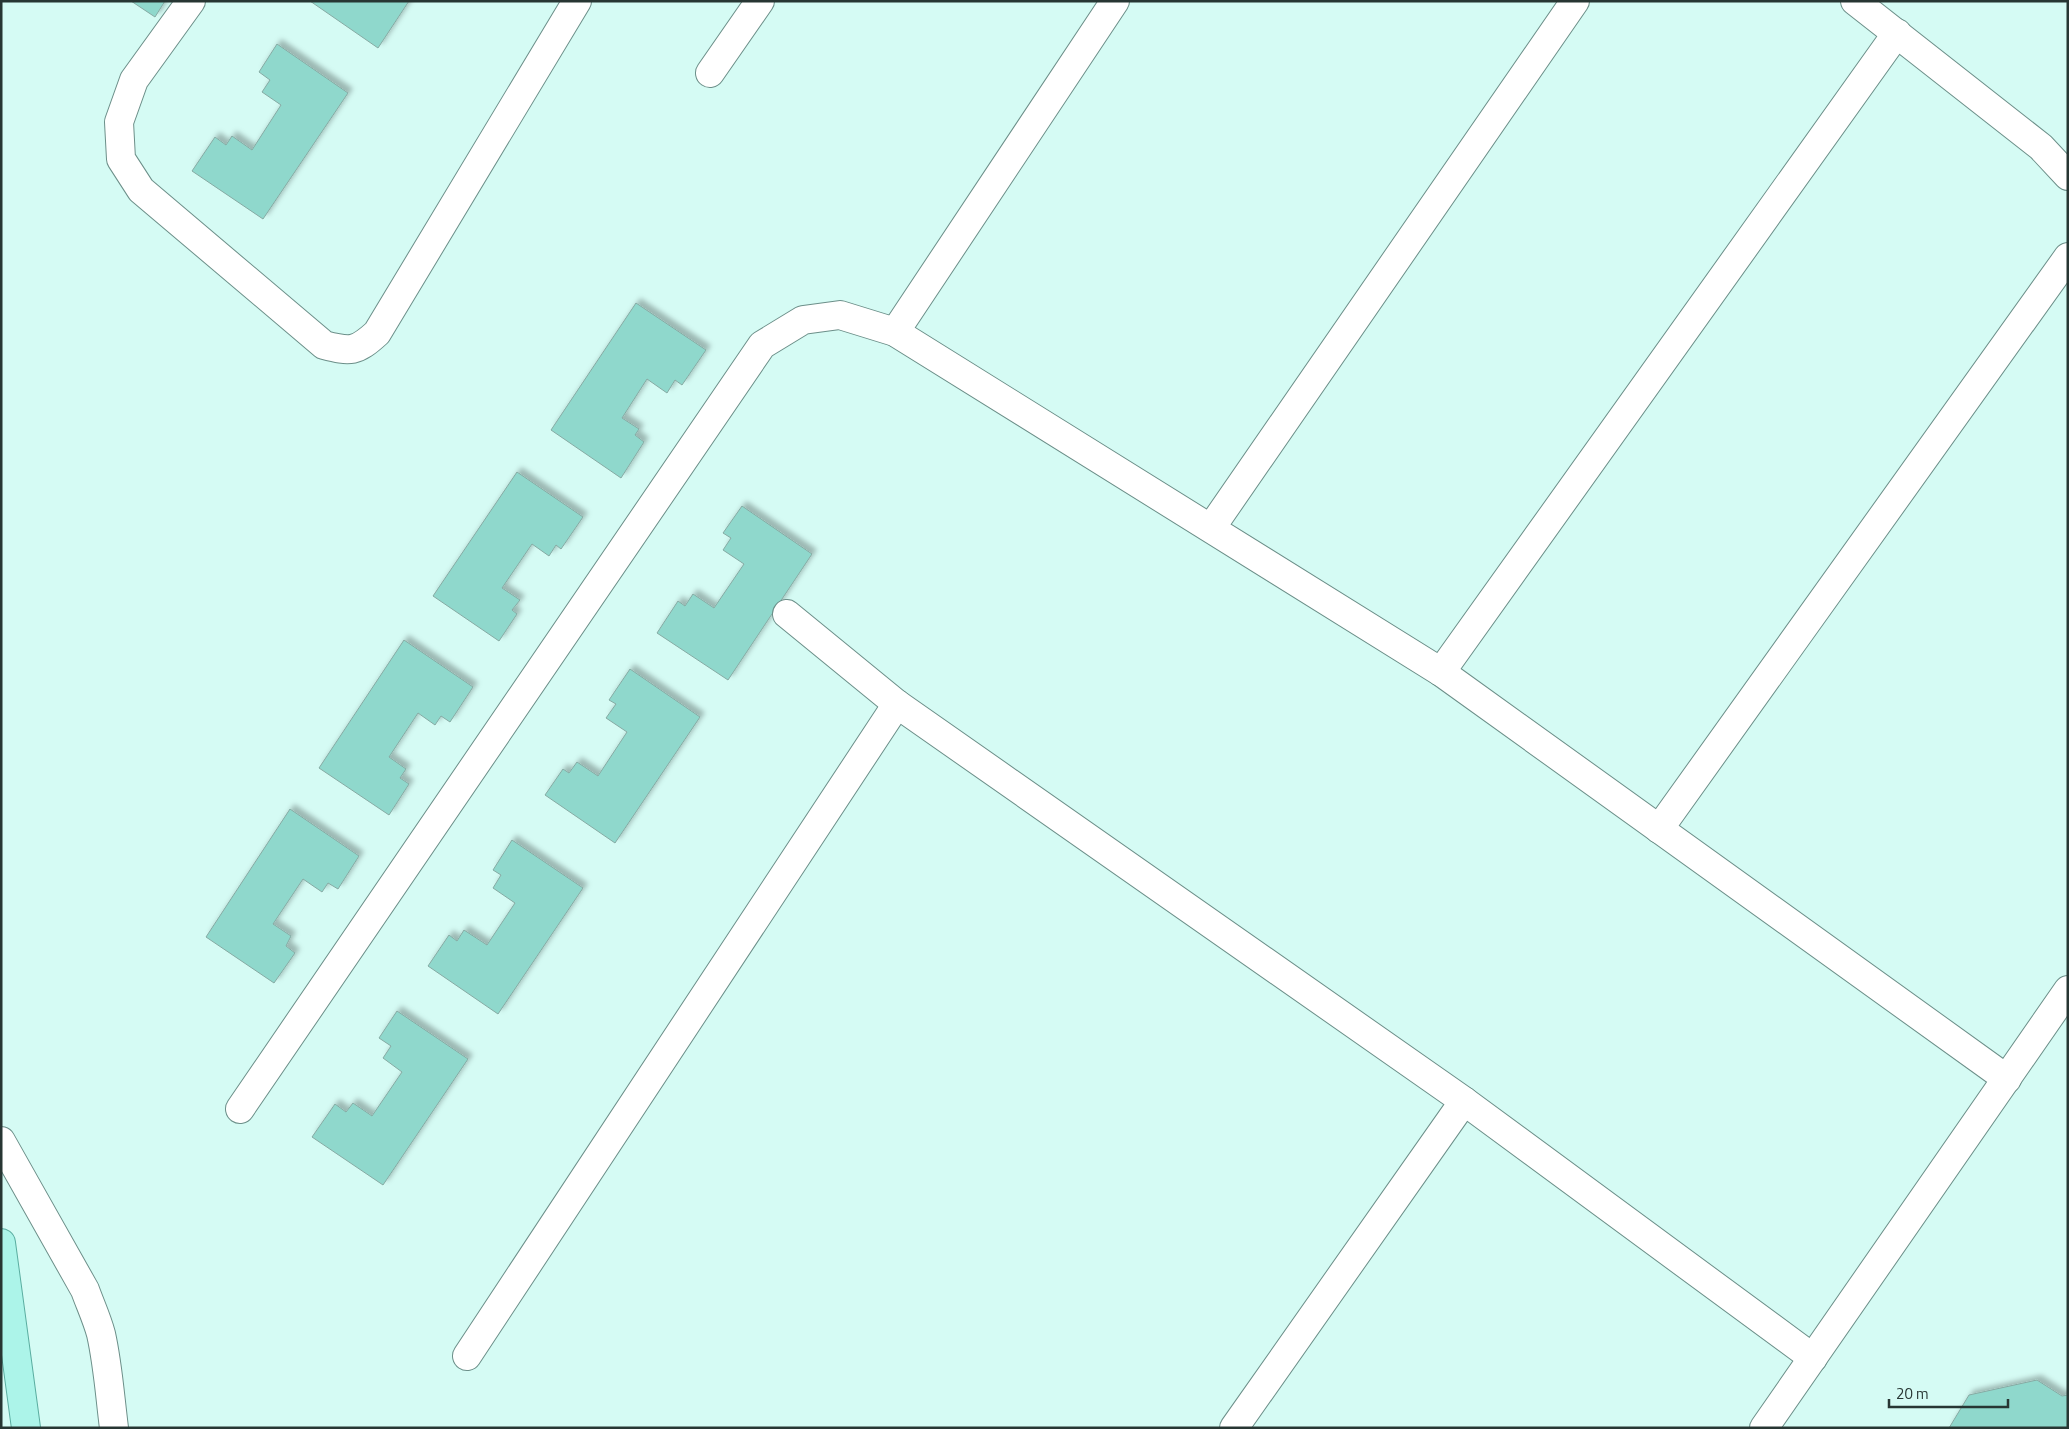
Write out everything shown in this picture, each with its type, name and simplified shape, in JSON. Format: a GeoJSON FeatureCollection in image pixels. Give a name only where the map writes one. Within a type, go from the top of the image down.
{"type":"FeatureCollection","features":[{"type":"Feature","properties":{"kind":"main road"},"geometry":{"type":"LineString","coordinates":[[1,1243],[26,1428]]}},
{"type":"Feature","properties":{"kind":"street"},"geometry":{"type":"LineString","coordinates":[[190,1],[134,80],[119,122],[121,159],[141,190],[324,345],[344,350],[361,347],[377,333],[577,1]]}},
{"type":"Feature","properties":{"kind":"street"},"geometry":{"type":"LineString","coordinates":[[710,73],[760,1]]}},
{"type":"Feature","properties":{"kind":"street"},"geometry":{"type":"LineString","coordinates":[[895,332],[1114,1]]}},
{"type":"Feature","properties":{"kind":"street"},"geometry":{"type":"LineString","coordinates":[[1211,528],[1574,1]]}},
{"type":"Feature","properties":{"kind":"street"},"geometry":{"type":"LineString","coordinates":[[1855,1],[2041,147],[2068,176]]}},
{"type":"Feature","properties":{"kind":"street"},"geometry":{"type":"LineString","coordinates":[[1441,672],[1897,33]]}},
{"type":"Feature","properties":{"kind":"street"},"geometry":{"type":"LineString","coordinates":[[1659,829],[2068,257]]}},
{"type":"Feature","properties":{"kind":"street"},"geometry":{"type":"LineString","coordinates":[[240,1108],[762,345],[803,320],[840,315],[895,332],[1441,672],[2007,1078]]}},
{"type":"Feature","properties":{"kind":"street"},"geometry":{"type":"LineString","coordinates":[[787,614],[897,704],[1464,1101],[1812,1358]]}},
{"type":"Feature","properties":{"kind":"street"},"geometry":{"type":"LineString","coordinates":[[467,1356],[897,704]]}},
{"type":"Feature","properties":{"kind":"street"},"geometry":{"type":"LineString","coordinates":[[1764,1428],[2068,990]]}},
{"type":"Feature","properties":{"kind":"street"},"geometry":{"type":"LineString","coordinates":[[1234,1428],[1464,1101]]}},
{"type":"Feature","properties":{"kind":"street"},"geometry":{"type":"LineString","coordinates":[[1,1141],[85,1290],[92,1307],[105,1357],[114,1428]]}},
{"type":"Feature","properties":{"kind":"building"},"geometry":{"type":"Polygon","coordinates":[[[131,1],[165,1],[155,17],[131,1]]]}},
{"type":"Feature","properties":{"kind":"building"},"geometry":{"type":"Polygon","coordinates":[[[310,1],[409,1],[378,48],[310,1]]]}},
{"type":"Feature","properties":{"kind":"building"},"geometry":{"type":"Polygon","coordinates":[[[277,44],[348,93],[263,219],[192,171],[215,137],[226,145],[232,136],[252,150],[281,105],[262,92],[270,80],[259,72],[277,44]]]}},
{"type":"Feature","properties":{"kind":"building"},"geometry":{"type":"Polygon","coordinates":[[[636,303],[706,350],[682,385],[675,380],[667,393],[647,379],[622,418],[639,429],[635,435],[644,442],[621,478],[551,430],[636,303]]]}},
{"type":"Feature","properties":{"kind":"building"},"geometry":{"type":"Polygon","coordinates":[[[517,472],[583,517],[561,549],[556,545],[549,556],[532,544],[502,588],[520,600],[512,610],[517,614],[499,641],[433,596],[517,472]]]}},
{"type":"Feature","properties":{"kind":"building"},"geometry":{"type":"Polygon","coordinates":[[[742,506],[812,554],[728,680],[657,633],[678,601],[685,606],[693,594],[714,608],[744,564],[723,550],[731,538],[723,533],[742,506]]]}},
{"type":"Feature","properties":{"kind":"building"},"geometry":{"type":"Polygon","coordinates":[[[404,640],[473,687],[450,722],[441,716],[435,725],[418,713],[389,757],[406,769],[400,778],[409,784],[389,815],[319,768],[404,640]]]}},
{"type":"Feature","properties":{"kind":"building"},"geometry":{"type":"Polygon","coordinates":[[[630,669],[700,717],[615,843],[545,795],[563,769],[569,773],[577,762],[598,776],[627,732],[606,718],[616,704],[609,700],[630,669]]]}},
{"type":"Feature","properties":{"kind":"building"},"geometry":{"type":"Polygon","coordinates":[[[290,809],[359,856],[338,889],[328,883],[322,892],[303,879],[273,924],[291,936],[286,946],[295,953],[274,983],[206,937],[290,809]]]}},
{"type":"Feature","properties":{"kind":"building"},"geometry":{"type":"Polygon","coordinates":[[[512,840],[583,888],[498,1014],[428,966],[449,935],[457,941],[464,930],[487,945],[515,903],[493,888],[501,875],[493,870],[512,840]]]}},
{"type":"Feature","properties":{"kind":"building"},"geometry":{"type":"Polygon","coordinates":[[[397,1011],[468,1059],[383,1185],[312,1137],[335,1104],[346,1112],[353,1103],[372,1116],[402,1072],[383,1058],[391,1046],[379,1038],[397,1011]]]}},
{"type":"Feature","properties":{"kind":"building"},"geometry":{"type":"Polygon","coordinates":[[[2037,1380],[2062,1396],[2068,1395],[2068,1428],[1949,1428],[1969,1395],[2037,1380]]]}}]}
